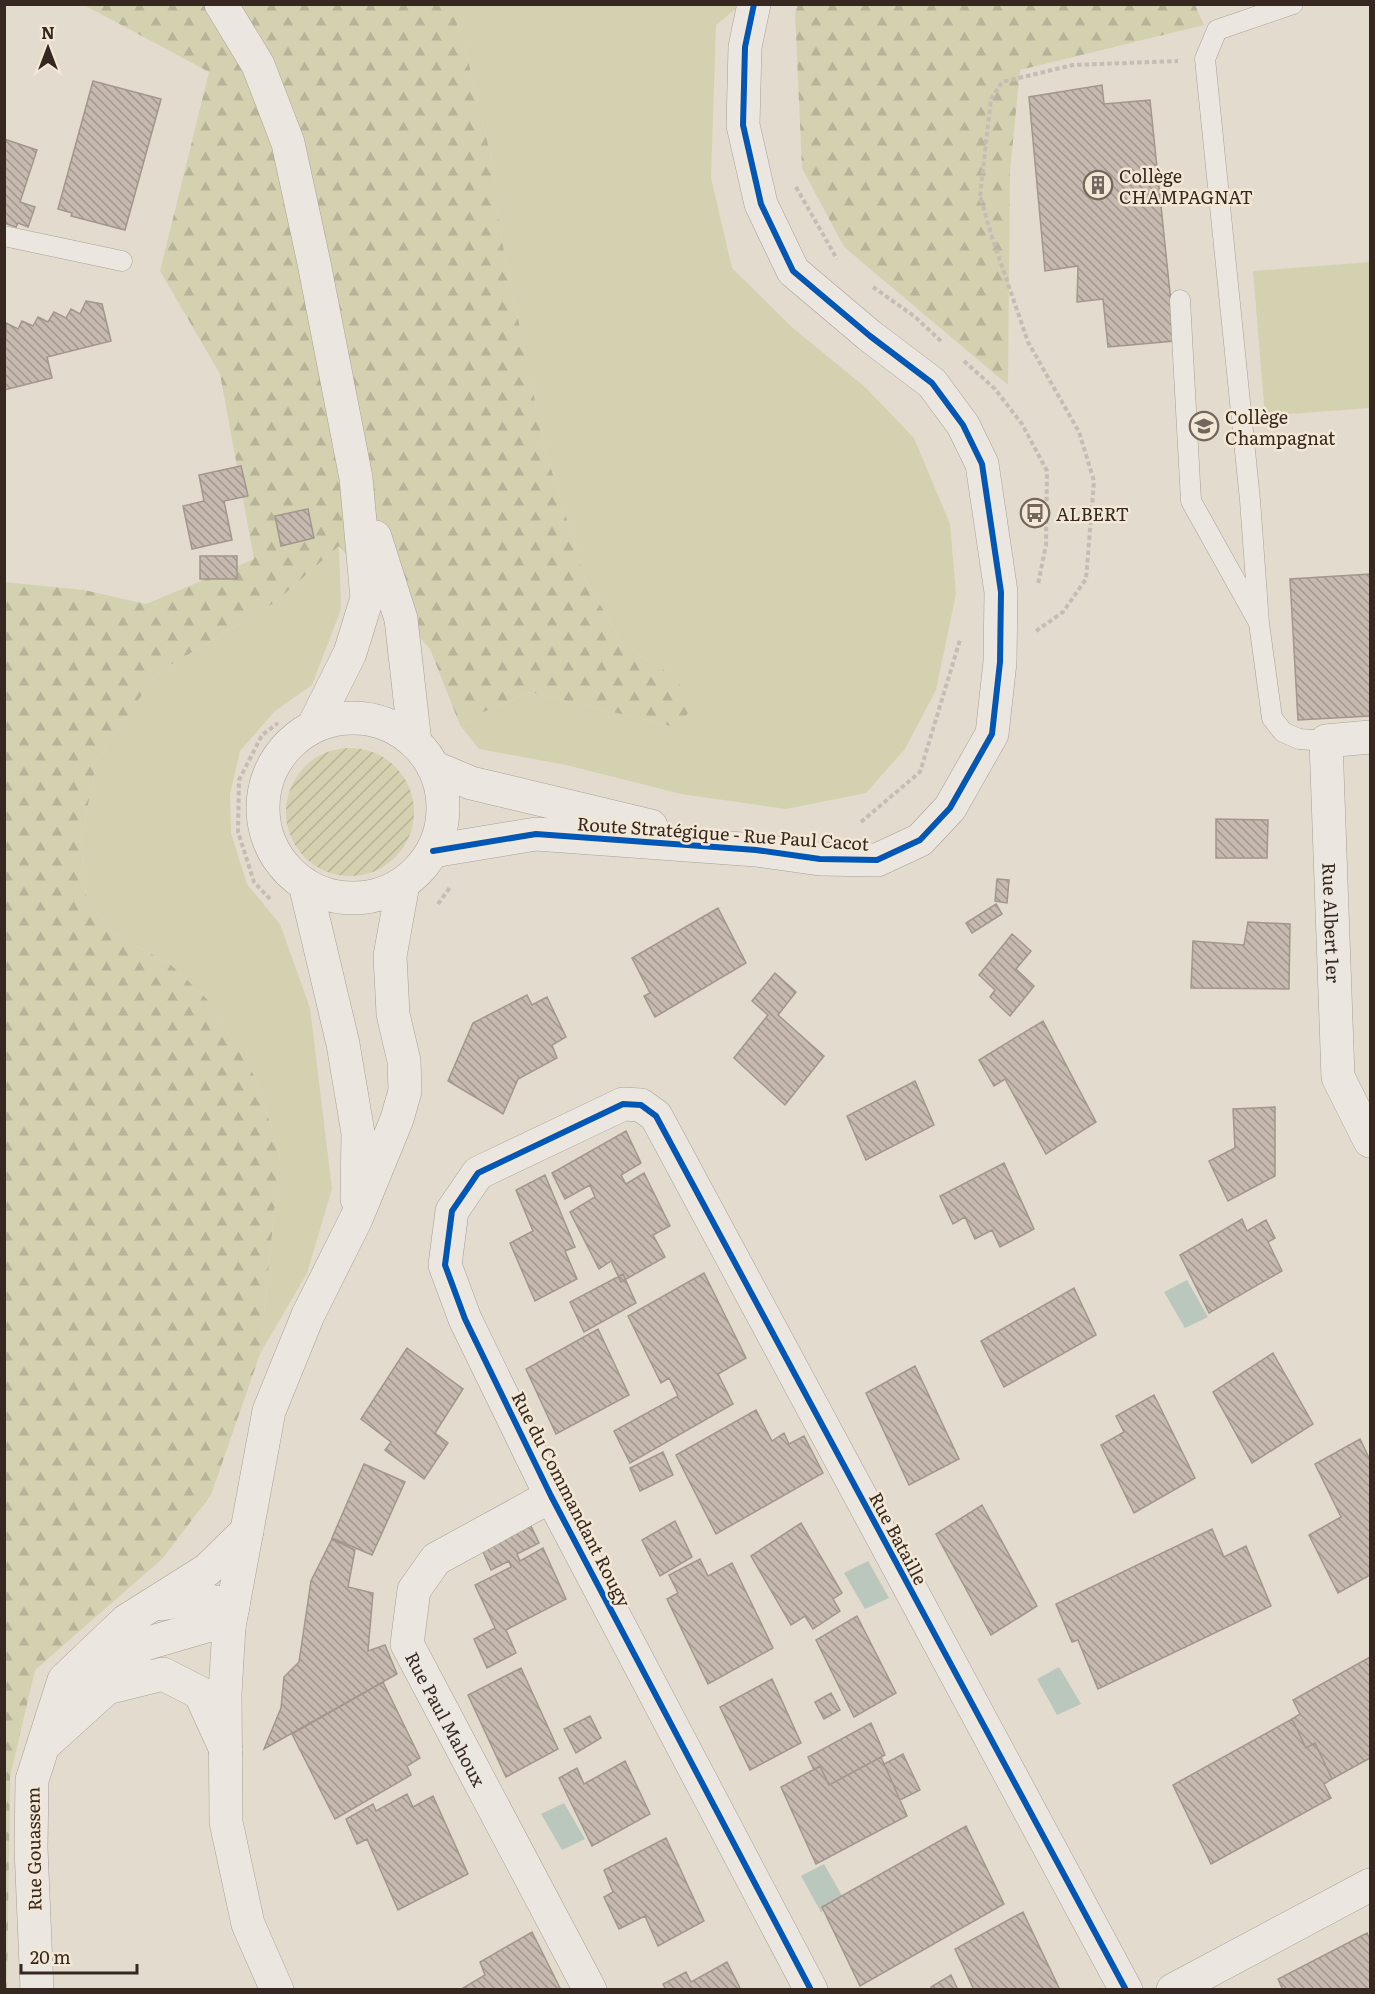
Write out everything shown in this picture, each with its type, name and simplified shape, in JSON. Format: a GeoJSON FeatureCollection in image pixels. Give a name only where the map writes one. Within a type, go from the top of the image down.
{"type":"FeatureCollection","features":[{"type":"Feature","properties":{"kind":"street"},"geometry":{"type":"LineString","coordinates":[[221,4],[258,65],[288,143],[315,263],[356,478],[367,598],[350,653],[313,727]]}},
{"type":"Feature","properties":{"kind":"street","name":"Route Stratégique - Rue Paul Cacot"},"geometry":{"type":"LineString","coordinates":[[433,851],[536,834],[756,850],[820,859],[877,860],[920,840],[950,808],[992,734],[1000,663],[1001,592],[982,464],[963,425],[932,383],[870,336],[793,271],[761,204],[743,125],[745,47],[753,4]]}},
{"type":"Feature","properties":{"kind":"street"},"geometry":{"type":"LineString","coordinates":[[356,478],[401,619],[424,755],[442,795],[442,824],[433,851],[420,869],[403,884],[379,894],[354,898],[328,894],[305,884],[284,866],[270,844],[263,817],[264,790],[274,764],[290,742],[313,727],[339,719],[366,719],[393,727],[424,755]]}},
{"type":"Feature","properties":{"kind":"street"},"geometry":{"type":"LineString","coordinates":[[1326,741],[1371,737]]}},
{"type":"Feature","properties":{"kind":"street","name":"Rue Albert 1er"},"geometry":{"type":"LineString","coordinates":[[1326,741],[1338,1077],[1371,1142]]}},
{"type":"Feature","properties":{"kind":"street","name":"Route Stratégique - Rue Paul Cacot"},"geometry":{"type":"LineString","coordinates":[[424,755],[471,783],[756,850]]}},
{"type":"Feature","properties":{"kind":"street"},"geometry":{"type":"LineString","coordinates":[[305,884],[343,1044],[358,1133],[357,1219]]}},
{"type":"Feature","properties":{"kind":"street"},"geometry":{"type":"LineString","coordinates":[[277,1989],[248,1924],[226,1822],[225,1693],[231,1616],[269,1411],[308,1314],[357,1219],[397,1119],[405,1091],[404,1061],[393,1014],[390,956],[403,884]]}},
{"type":"Feature","properties":{"kind":"street","name":"Rue du Commandant Rougy"},"geometry":{"type":"LineString","coordinates":[[641,1105],[623,1104],[478,1173],[452,1211],[445,1265],[465,1319],[551,1496],[811,1989]]}},
{"type":"Feature","properties":{"kind":"street","name":"Rue Bataille"},"geometry":{"type":"LineString","coordinates":[[641,1105],[656,1116],[1126,1989]]}},
{"type":"Feature","properties":{"kind":"street","name":"Rue Paul Mahoux"},"geometry":{"type":"LineString","coordinates":[[551,1496],[436,1558],[414,1590],[407,1644],[590,1989]]}},
{"type":"Feature","properties":{"kind":"street","name":"Rue Gouassem"},"geometry":{"type":"LineString","coordinates":[[37,1989],[31,1848],[32,1780],[64,1680],[126,1621],[207,1570],[247,1531]]}},
{"type":"Feature","properties":{"kind":"street","name":"Rue Gouassem"},"geometry":{"type":"LineString","coordinates":[[151,1606],[197,1598],[231,1616]]}},
{"type":"Feature","properties":{"kind":"street","name":"Rue Gouassem"},"geometry":{"type":"LineString","coordinates":[[43,1747],[97,1675],[145,1644],[210,1625],[231,1616]]}},
{"type":"Feature","properties":{"kind":"street","name":"Rue Gouassem"},"geometry":{"type":"LineString","coordinates":[[43,1747],[107,1688],[163,1674],[200,1693],[226,1750]]}},
{"type":"Feature","properties":{"kind":"street"},"geometry":{"type":"LineString","coordinates":[[1173,1989],[1371,1885]]}},
{"type":"Feature","properties":{"kind":"lane"},"geometry":{"type":"LineString","coordinates":[[1293,4],[1217,30],[1205,59],[1250,500],[1259,623],[1272,718],[1283,732],[1299,739],[1326,741]]}},
{"type":"Feature","properties":{"kind":"lane"},"geometry":{"type":"LineString","coordinates":[[4,236],[122,261]]}},
{"type":"Feature","properties":{"kind":"lane"},"geometry":{"type":"LineString","coordinates":[[1180,300],[1191,501],[1259,623]]}},
{"type":"Feature","properties":{"kind":"path"},"geometry":{"type":"LineString","coordinates":[[1028,637],[1063,612],[1086,579],[1094,481],[1079,432],[1028,342],[980,196],[991,99],[1002,82],[1073,65],[1205,59]]}},
{"type":"Feature","properties":{"kind":"path"},"geometry":{"type":"LineString","coordinates":[[791,178],[840,264]]}},
{"type":"Feature","properties":{"kind":"path"},"geometry":{"type":"LineString","coordinates":[[867,284],[914,316],[946,345]]}},
{"type":"Feature","properties":{"kind":"path"},"geometry":{"type":"LineString","coordinates":[[962,360],[995,388],[1022,424],[1047,471],[1046,545],[1037,591]]}},
{"type":"Feature","properties":{"kind":"path"},"geometry":{"type":"LineString","coordinates":[[851,823],[862,822],[920,772],[960,640]]}},
{"type":"Feature","properties":{"kind":"path"},"geometry":{"type":"LineString","coordinates":[[278,907],[254,882],[238,831],[239,780],[262,735],[279,723]]}},
{"type":"Feature","properties":{"kind":"path"},"geometry":{"type":"LineString","coordinates":[[438,904],[452,885]]}},
{"type":"Feature","properties":{"kind":"green space"},"geometry":{"type":"Polygon","coordinates":[[[84,5],[450,5],[464,43],[492,162],[500,232],[545,449],[585,578],[623,645],[674,676],[694,707],[675,727],[530,692],[481,713],[460,725],[430,649],[339,546],[274,603],[157,673],[97,760],[81,840],[86,896],[112,933],[170,964],[207,999],[255,1077],[280,1154],[260,1354],[211,1495],[162,1559],[35,1670],[10,1777],[7,1990],[4,1989],[4,582],[84,590],[146,604],[254,559],[220,374],[160,271],[209,72],[84,5]]]}},
{"type":"Feature","properties":{"kind":"green space"},"geometry":{"type":"Polygon","coordinates":[[[449,5],[740,5],[716,25],[711,178],[732,268],[794,329],[865,387],[914,438],[950,524],[956,594],[936,690],[905,749],[866,793],[786,809],[681,794],[566,765],[479,749],[460,725],[481,713],[530,692],[675,727],[674,676],[623,645],[585,578],[545,449],[500,232],[492,162],[464,43],[449,5]]]}},
{"type":"Feature","properties":{"kind":"green space"},"geometry":{"type":"Polygon","coordinates":[[[798,5],[1195,5],[1204,25],[1020,70],[1010,172],[1008,385],[844,247],[802,168],[795,13],[798,5]]]}},
{"type":"Feature","properties":{"kind":"green space"},"geometry":{"type":"Polygon","coordinates":[[[1370,262],[1370,408],[1265,416],[1253,271],[1370,262]]]}},
{"type":"Feature","properties":{"kind":"green space"},"geometry":{"type":"Polygon","coordinates":[[[339,546],[341,609],[312,685],[275,711],[240,751],[230,794],[231,833],[247,884],[280,924],[310,1008],[332,1189],[307,1273],[260,1354],[280,1154],[255,1077],[207,999],[170,964],[112,933],[86,896],[81,840],[97,760],[157,673],[274,603],[339,546]]]}},
{"type":"Feature","properties":{"kind":"green space"},"geometry":{"type":"Polygon","coordinates":[[[350,748],[374,753],[395,767],[409,788],[414,812],[409,836],[395,857],[374,871],[350,876],[326,871],[305,857],[291,836],[286,812],[291,788],[305,767],[326,753],[350,748]]]}},
{"type":"Feature","properties":{"kind":"shaded area"},"geometry":{"type":"Polygon","coordinates":[[[1187,1280],[1208,1317],[1185,1328],[1164,1292],[1187,1280]]]}},
{"type":"Feature","properties":{"kind":"shaded area"},"geometry":{"type":"Polygon","coordinates":[[[868,1561],[889,1598],[865,1609],[844,1573],[868,1561]]]}},
{"type":"Feature","properties":{"kind":"shaded area"},"geometry":{"type":"Polygon","coordinates":[[[1059,1667],[1081,1704],[1057,1715],[1037,1679],[1059,1667]]]}},
{"type":"Feature","properties":{"kind":"shaded area"},"geometry":{"type":"Polygon","coordinates":[[[564,1803],[585,1839],[562,1850],[541,1814],[564,1803]]]}},
{"type":"Feature","properties":{"kind":"shaded area"},"geometry":{"type":"Polygon","coordinates":[[[824,1864],[845,1901],[821,1912],[801,1876],[824,1864]]]}},
{"type":"Feature","properties":{"kind":"building"},"geometry":{"type":"Polygon","coordinates":[[[93,81],[161,99],[125,230],[71,216],[72,213],[58,209],[93,81]]]}},
{"type":"Feature","properties":{"kind":"building","name":"Collège CHAMPAGNAT"},"geometry":{"type":"Polygon","coordinates":[[[1102,85],[1104,104],[1150,100],[1175,341],[1108,347],[1103,299],[1077,302],[1078,266],[1045,271],[1029,97],[1102,85]]]}},
{"type":"Feature","properties":{"kind":"building"},"geometry":{"type":"Polygon","coordinates":[[[4,139],[37,150],[20,202],[35,207],[28,227],[18,223],[16,227],[4,223],[4,139]]]}},
{"type":"Feature","properties":{"kind":"building"},"geometry":{"type":"Polygon","coordinates":[[[86,301],[102,304],[111,341],[47,357],[52,378],[4,390],[6,323],[18,329],[22,321],[33,326],[38,317],[48,322],[54,312],[66,318],[71,309],[80,314],[86,301]]]}},
{"type":"Feature","properties":{"kind":"building"},"geometry":{"type":"Polygon","coordinates":[[[241,466],[248,496],[224,501],[232,540],[192,549],[183,506],[204,501],[199,475],[241,466]]]}},
{"type":"Feature","properties":{"kind":"building"},"geometry":{"type":"Polygon","coordinates":[[[308,509],[314,538],[281,546],[275,516],[308,509]]]}},
{"type":"Feature","properties":{"kind":"building"},"geometry":{"type":"Polygon","coordinates":[[[200,556],[237,556],[237,579],[200,579],[200,556]]]}},
{"type":"Feature","properties":{"kind":"building"},"geometry":{"type":"Polygon","coordinates":[[[1370,574],[1370,716],[1298,720],[1290,579],[1370,574]]]}},
{"type":"Feature","properties":{"kind":"building"},"geometry":{"type":"Polygon","coordinates":[[[1216,819],[1268,820],[1267,858],[1216,858],[1216,819]]]}},
{"type":"Feature","properties":{"kind":"building"},"geometry":{"type":"Polygon","coordinates":[[[997,879],[1009,880],[1007,903],[995,901],[997,879]]]}},
{"type":"Feature","properties":{"kind":"building"},"geometry":{"type":"Polygon","coordinates":[[[996,904],[1002,914],[972,933],[966,923],[996,904]]]}},
{"type":"Feature","properties":{"kind":"building"},"geometry":{"type":"Polygon","coordinates":[[[718,908],[746,963],[655,1017],[644,996],[650,993],[632,958],[718,908]]]}},
{"type":"Feature","properties":{"kind":"building"},"geometry":{"type":"Polygon","coordinates":[[[1248,922],[1290,924],[1289,989],[1191,988],[1193,941],[1244,945],[1248,922]]]}},
{"type":"Feature","properties":{"kind":"building"},"geometry":{"type":"Polygon","coordinates":[[[1012,934],[1031,951],[1016,969],[1034,986],[1010,1016],[990,997],[995,990],[979,975],[1012,934]]]}},
{"type":"Feature","properties":{"kind":"building"},"geometry":{"type":"Polygon","coordinates":[[[775,973],[796,992],[778,1015],[824,1056],[785,1105],[734,1058],[768,1015],[752,1001],[775,973]]]}},
{"type":"Feature","properties":{"kind":"building"},"geometry":{"type":"Polygon","coordinates":[[[527,995],[532,1005],[547,997],[566,1037],[552,1045],[557,1058],[518,1079],[503,1114],[448,1081],[473,1023],[527,995]]]}},
{"type":"Feature","properties":{"kind":"building"},"geometry":{"type":"Polygon","coordinates":[[[1043,1021],[1096,1122],[1046,1154],[1005,1079],[994,1086],[979,1060],[1043,1021]]]}},
{"type":"Feature","properties":{"kind":"building"},"geometry":{"type":"Polygon","coordinates":[[[915,1081],[934,1125],[866,1160],[847,1116],[915,1081]]]}},
{"type":"Feature","properties":{"kind":"building"},"geometry":{"type":"Polygon","coordinates":[[[1275,1107],[1275,1176],[1228,1201],[1209,1161],[1235,1148],[1233,1109],[1275,1107]]]}},
{"type":"Feature","properties":{"kind":"building"},"geometry":{"type":"Polygon","coordinates":[[[626,1131],[641,1163],[621,1175],[626,1184],[644,1173],[670,1226],[653,1235],[665,1257],[621,1282],[611,1261],[599,1269],[570,1212],[595,1197],[590,1185],[565,1199],[552,1173],[626,1131]]]}},
{"type":"Feature","properties":{"kind":"building"},"geometry":{"type":"Polygon","coordinates":[[[1004,1163],[1034,1229],[1000,1247],[992,1230],[975,1239],[965,1217],[953,1224],[940,1196],[1004,1163]]]}},
{"type":"Feature","properties":{"kind":"building"},"geometry":{"type":"Polygon","coordinates":[[[545,1175],[575,1247],[565,1251],[577,1279],[535,1301],[510,1243],[533,1231],[516,1190],[545,1175]]]}},
{"type":"Feature","properties":{"kind":"building"},"geometry":{"type":"Polygon","coordinates":[[[1242,1219],[1247,1231],[1266,1220],[1275,1238],[1268,1242],[1282,1271],[1209,1313],[1180,1255],[1242,1219]]]}},
{"type":"Feature","properties":{"kind":"building"},"geometry":{"type":"Polygon","coordinates":[[[704,1273],[746,1358],[718,1374],[733,1404],[630,1463],[614,1431],[678,1396],[669,1378],[661,1383],[628,1316],[704,1273]]]}},
{"type":"Feature","properties":{"kind":"building"},"geometry":{"type":"Polygon","coordinates":[[[623,1274],[636,1303],[584,1332],[570,1302],[623,1274]]]}},
{"type":"Feature","properties":{"kind":"building"},"geometry":{"type":"Polygon","coordinates":[[[1074,1288],[1096,1335],[1004,1387],[981,1341],[1074,1288]]]}},
{"type":"Feature","properties":{"kind":"building"},"geometry":{"type":"Polygon","coordinates":[[[598,1329],[629,1395],[556,1434],[526,1369],[598,1329]]]}},
{"type":"Feature","properties":{"kind":"building"},"geometry":{"type":"Polygon","coordinates":[[[407,1348],[463,1389],[435,1433],[448,1443],[424,1479],[385,1450],[391,1442],[361,1419],[407,1348]]]}},
{"type":"Feature","properties":{"kind":"building"},"geometry":{"type":"Polygon","coordinates":[[[1273,1353],[1313,1424],[1252,1463],[1213,1392],[1273,1353]]]}},
{"type":"Feature","properties":{"kind":"building"},"geometry":{"type":"Polygon","coordinates":[[[915,1366],[959,1459],[909,1485],[866,1393],[915,1366]]]}},
{"type":"Feature","properties":{"kind":"building"},"geometry":{"type":"Polygon","coordinates":[[[1154,1395],[1195,1478],[1134,1513],[1101,1445],[1124,1432],[1116,1416],[1154,1395]]]}},
{"type":"Feature","properties":{"kind":"building"},"geometry":{"type":"Polygon","coordinates":[[[756,1410],[772,1441],[784,1433],[789,1444],[804,1436],[823,1473],[716,1534],[676,1455],[756,1410]]]}},
{"type":"Feature","properties":{"kind":"building"},"geometry":{"type":"Polygon","coordinates":[[[1360,1439],[1370,1460],[1370,1575],[1338,1593],[1309,1535],[1341,1517],[1315,1464],[1360,1439]]]}},
{"type":"Feature","properties":{"kind":"building"},"geometry":{"type":"Polygon","coordinates":[[[663,1452],[673,1475],[640,1491],[630,1468],[663,1452]]]}},
{"type":"Feature","properties":{"kind":"building"},"geometry":{"type":"Polygon","coordinates":[[[364,1464],[405,1482],[372,1555],[332,1538],[364,1464]]]}},
{"type":"Feature","properties":{"kind":"building"},"geometry":{"type":"Polygon","coordinates":[[[982,1505],[1037,1606],[991,1635],[936,1534],[982,1505]]]}},
{"type":"Feature","properties":{"kind":"building"},"geometry":{"type":"Polygon","coordinates":[[[675,1521],[692,1557],[660,1576],[642,1540],[675,1521]]]}},
{"type":"Feature","properties":{"kind":"building"},"geometry":{"type":"Polygon","coordinates":[[[529,1522],[539,1543],[517,1554],[520,1561],[543,1548],[566,1599],[506,1630],[516,1653],[487,1668],[474,1639],[495,1628],[475,1585],[511,1567],[509,1561],[491,1570],[481,1547],[529,1522]]]}},
{"type":"Feature","properties":{"kind":"building"},"geometry":{"type":"Polygon","coordinates":[[[801,1523],[842,1593],[833,1599],[840,1611],[813,1629],[805,1616],[791,1625],[751,1556],[801,1523]]]}},
{"type":"Feature","properties":{"kind":"building"},"geometry":{"type":"Polygon","coordinates":[[[1212,1529],[1224,1557],[1246,1546],[1271,1606],[1098,1689],[1078,1640],[1072,1642],[1056,1604],[1212,1529]]]}},
{"type":"Feature","properties":{"kind":"building"},"geometry":{"type":"Polygon","coordinates":[[[332,1539],[355,1550],[348,1587],[373,1593],[368,1651],[385,1645],[397,1674],[264,1749],[281,1708],[284,1677],[299,1662],[311,1581],[332,1539]]]}},
{"type":"Feature","properties":{"kind":"building"},"geometry":{"type":"Polygon","coordinates":[[[700,1559],[708,1576],[732,1563],[773,1648],[708,1684],[667,1599],[678,1593],[669,1575],[700,1559]]]}},
{"type":"Feature","properties":{"kind":"building"},"geometry":{"type":"Polygon","coordinates":[[[857,1616],[896,1693],[854,1717],[816,1640],[857,1616]]]}},
{"type":"Feature","properties":{"kind":"building"},"geometry":{"type":"Polygon","coordinates":[[[1370,1657],[1370,1758],[1332,1779],[1315,1743],[1306,1748],[1292,1719],[1300,1714],[1293,1700],[1370,1657]]]}},
{"type":"Feature","properties":{"kind":"building"},"geometry":{"type":"Polygon","coordinates":[[[521,1668],[558,1749],[506,1777],[468,1695],[521,1668]]]}},
{"type":"Feature","properties":{"kind":"building"},"geometry":{"type":"Polygon","coordinates":[[[772,1679],[801,1743],[750,1770],[720,1707],[772,1679]]]}},
{"type":"Feature","properties":{"kind":"building"},"geometry":{"type":"Polygon","coordinates":[[[383,1682],[420,1758],[407,1766],[411,1775],[335,1819],[292,1734],[383,1682]]]}},
{"type":"Feature","properties":{"kind":"building"},"geometry":{"type":"Polygon","coordinates":[[[831,1693],[840,1710],[824,1719],[815,1702],[831,1693]]]}},
{"type":"Feature","properties":{"kind":"building"},"geometry":{"type":"Polygon","coordinates":[[[590,1716],[601,1738],[576,1753],[564,1729],[590,1716]]]}},
{"type":"Feature","properties":{"kind":"building"},"geometry":{"type":"Polygon","coordinates":[[[1292,1719],[1306,1748],[1315,1743],[1332,1779],[1324,1784],[1331,1798],[1211,1864],[1173,1785],[1292,1719]]]}},
{"type":"Feature","properties":{"kind":"building"},"geometry":{"type":"Polygon","coordinates":[[[871,1723],[885,1755],[829,1785],[820,1766],[814,1770],[808,1757],[871,1723]]]}},
{"type":"Feature","properties":{"kind":"building"},"geometry":{"type":"Polygon","coordinates":[[[903,1754],[920,1790],[900,1800],[884,1764],[903,1754]]]}},
{"type":"Feature","properties":{"kind":"building"},"geometry":{"type":"Polygon","coordinates":[[[881,1757],[907,1816],[816,1864],[781,1787],[820,1766],[829,1785],[881,1757]]]}},
{"type":"Feature","properties":{"kind":"building"},"geometry":{"type":"Polygon","coordinates":[[[625,1761],[650,1814],[592,1846],[559,1778],[577,1768],[584,1784],[625,1761]]]}},
{"type":"Feature","properties":{"kind":"building"},"geometry":{"type":"Polygon","coordinates":[[[407,1794],[413,1807],[433,1796],[468,1874],[398,1910],[367,1839],[357,1844],[346,1819],[373,1804],[376,1811],[407,1794]]]}},
{"type":"Feature","properties":{"kind":"building"},"geometry":{"type":"Polygon","coordinates":[[[966,1826],[1004,1904],[860,1986],[822,1907],[966,1826]]]}},
{"type":"Feature","properties":{"kind":"building"},"geometry":{"type":"Polygon","coordinates":[[[666,1838],[704,1921],[658,1946],[645,1916],[619,1929],[604,1897],[613,1892],[604,1870],[666,1838]]]}},
{"type":"Feature","properties":{"kind":"building"},"geometry":{"type":"Polygon","coordinates":[[[1023,1912],[1060,1990],[974,1990],[955,1949],[1023,1912]]]}},
{"type":"Feature","properties":{"kind":"building"},"geometry":{"type":"Polygon","coordinates":[[[532,1932],[561,1990],[464,1990],[463,1988],[485,1975],[480,1962],[532,1932]]]}},
{"type":"Feature","properties":{"kind":"building"},"geometry":{"type":"Polygon","coordinates":[[[1367,1933],[1370,1940],[1370,1990],[1283,1990],[1278,1979],[1367,1933]]]}},
{"type":"Feature","properties":{"kind":"building"},"geometry":{"type":"Polygon","coordinates":[[[727,1962],[741,1990],[666,1990],[663,1984],[686,1972],[691,1982],[727,1962]]]}},
{"type":"Feature","properties":{"kind":"building"},"geometry":{"type":"Polygon","coordinates":[[[951,1975],[958,1990],[933,1990],[931,1987],[951,1975]]]}},
{"type":"Feature","properties":{"kind":"cycle path"},"geometry":{"type":"LineString","coordinates":[[433,851],[536,834],[756,850],[820,859],[877,860],[920,840],[950,808],[992,734],[1000,662],[1001,592],[982,464],[963,425],[932,383],[870,336],[793,271],[761,204],[743,125],[745,47],[754,4]]}},
{"type":"Feature","properties":{"kind":"cycle path"},"geometry":{"type":"LineString","coordinates":[[811,1990],[551,1496],[465,1319],[445,1265],[452,1211],[478,1173],[623,1104],[641,1105],[656,1116],[1126,1990]]}},
{"type":"Feature","properties":{"kind":"place","name":"Collège CHAMPAGNAT"},"geometry":{"type":"Point","coordinates":[1098,185]}},
{"type":"Feature","properties":{"kind":"place","name":"Collège Champagnat"},"geometry":{"type":"Point","coordinates":[1204,426]}},
{"type":"Feature","properties":{"kind":"place","name":"ALBERT"},"geometry":{"type":"Point","coordinates":[1035,513]}}]}
